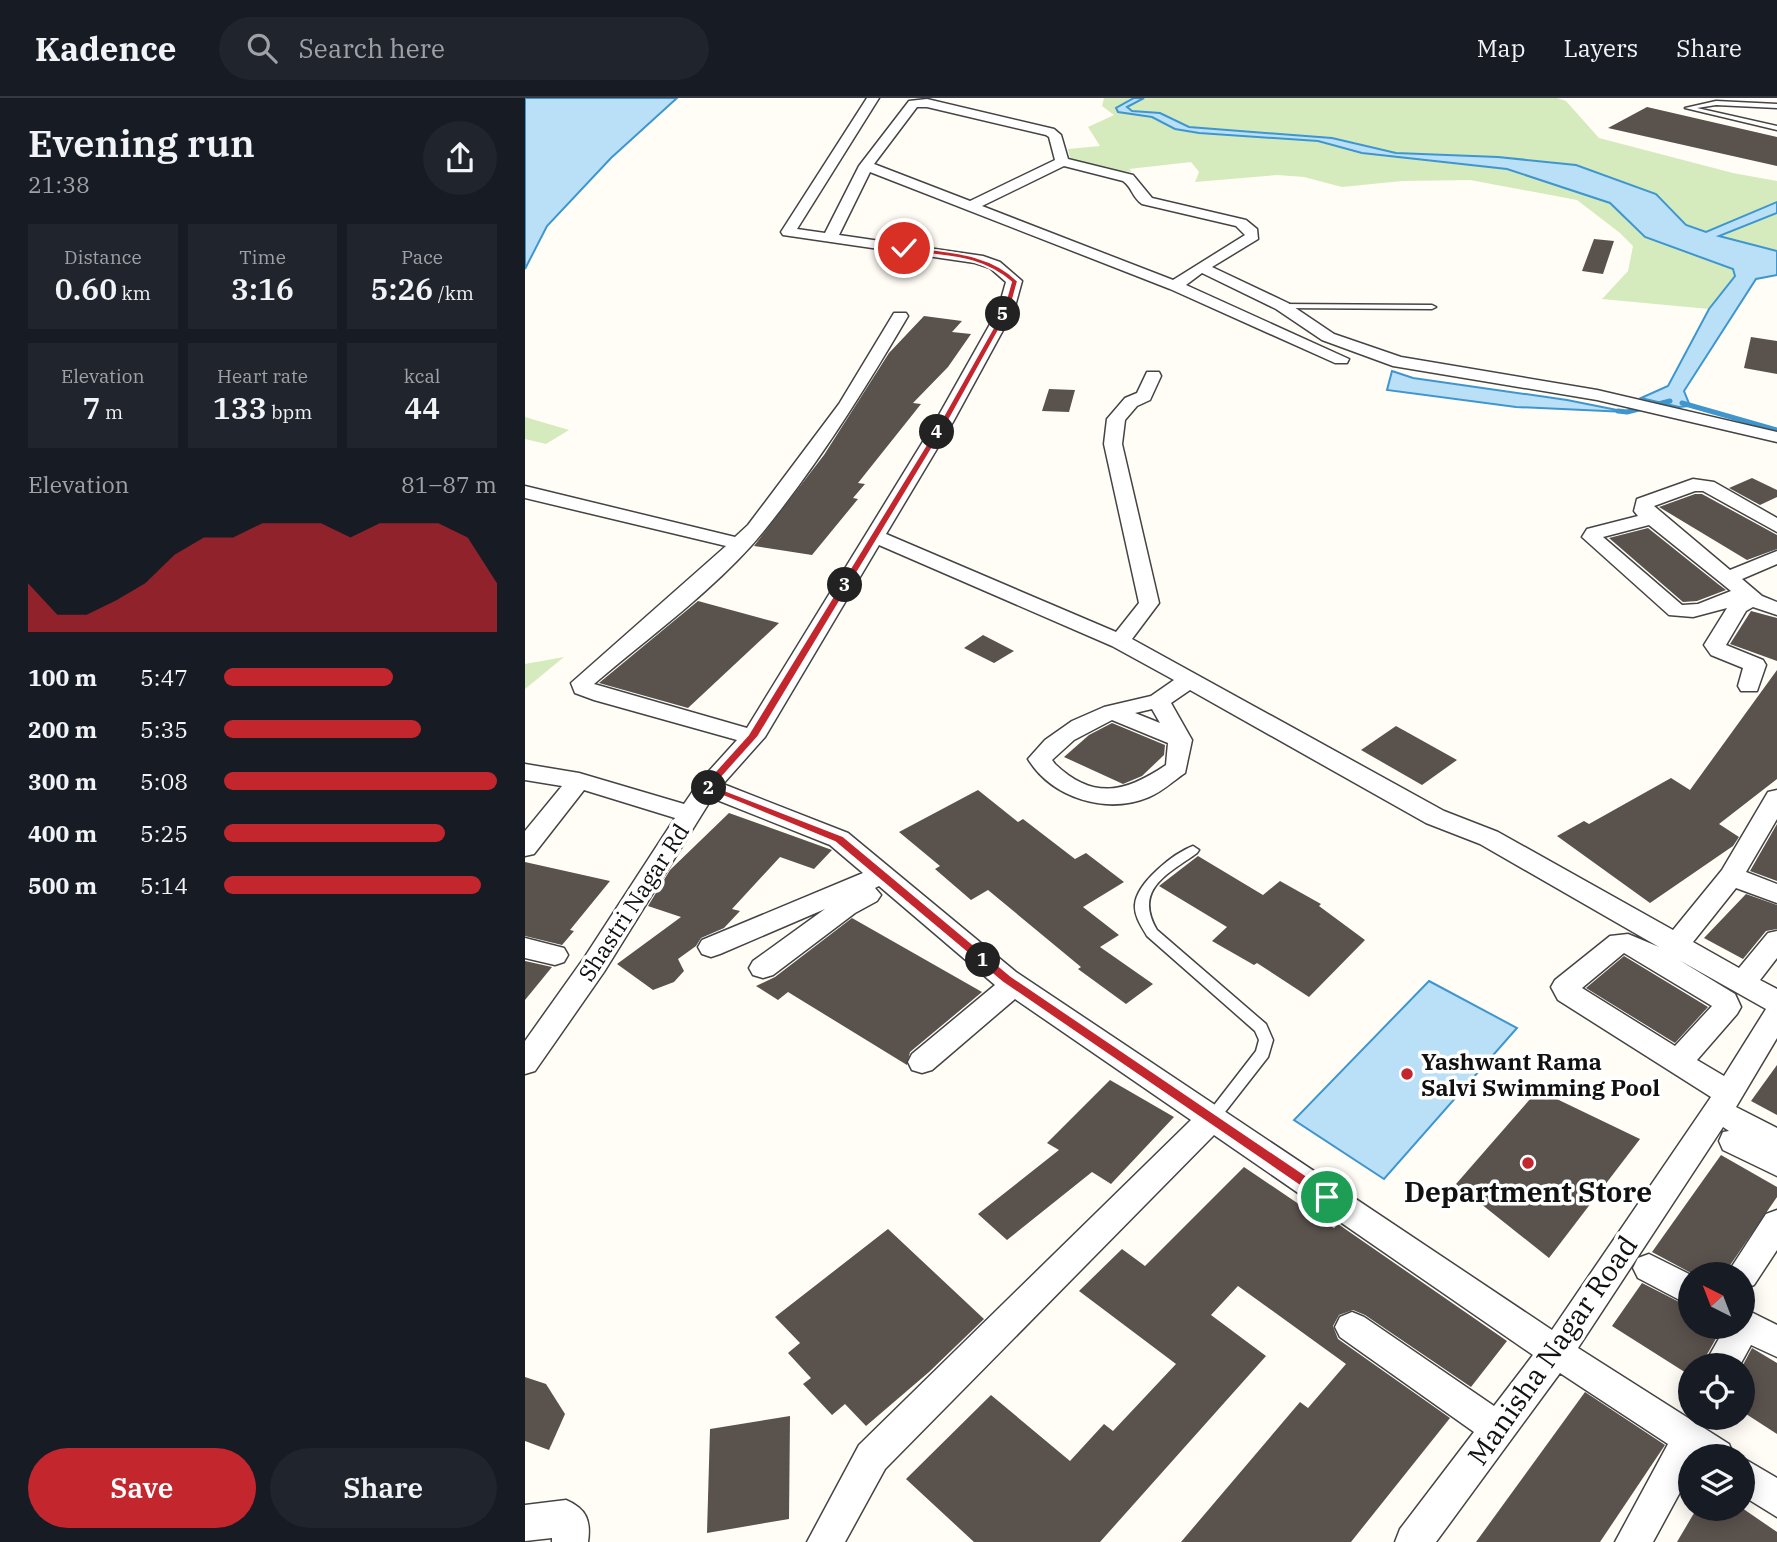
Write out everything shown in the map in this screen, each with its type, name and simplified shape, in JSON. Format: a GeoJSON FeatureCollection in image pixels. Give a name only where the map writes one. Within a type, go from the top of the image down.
{"type":"FeatureCollection","features":[{"type":"Feature","properties":{"kind":"street"},"geometry":{"type":"LineString","coordinates":[[873,98],[788,232],[830,238],[866,166],[913,104],[927,103],[1050,132],[1055,135],[1062,162]]}},
{"type":"Feature","properties":{"kind":"street"},"geometry":{"type":"LineString","coordinates":[[973,205],[1062,162],[1128,178],[1135,183],[1139,196],[1147,201],[1224,218],[1250,229],[1252,236],[1175,286]]}},
{"type":"Feature","properties":{"kind":"street"},"geometry":{"type":"LineString","coordinates":[[866,166],[973,205],[1175,286],[1344,360]]}},
{"type":"Feature","properties":{"kind":"street","name":"Shastri Nagar Rd"},"geometry":{"type":"LineString","coordinates":[[525,1063],[594,965],[707,787],[753,737],[944,422],[1006,310],[1014,281],[995,265],[978,259],[830,238]]}},
{"type":"Feature","properties":{"kind":"street"},"geometry":{"type":"LineString","coordinates":[[1201,267],[1282,306],[1328,337],[1399,362],[1597,395],[1777,437]]}},
{"type":"Feature","properties":{"kind":"street"},"geometry":{"type":"LineString","coordinates":[[753,737],[602,695],[582,686],[588,677],[740,544],[847,406],[900,316]]}},
{"type":"Feature","properties":{"kind":"street"},"geometry":{"type":"LineString","coordinates":[[1120,640],[1149,603],[1113,444],[1116,419],[1131,402],[1144,396],[1153,376]]}},
{"type":"Feature","properties":{"kind":"street"},"geometry":{"type":"LineString","coordinates":[[1777,526],[1707,486],[1693,485],[1644,503],[1644,511],[1727,578],[1749,595],[1777,609]]}},
{"type":"Feature","properties":{"kind":"street"},"geometry":{"type":"LineString","coordinates":[[525,492],[740,544]]}},
{"type":"Feature","properties":{"kind":"street"},"geometry":{"type":"LineString","coordinates":[[1653,518],[1594,533],[1592,537],[1676,611],[1684,612],[1749,595]]}},
{"type":"Feature","properties":{"kind":"street"},"geometry":{"type":"LineString","coordinates":[[875,536],[1120,640],[1435,817],[1489,838],[1669,954],[1725,1001],[1727,1007],[1678,1062]]}},
{"type":"Feature","properties":{"kind":"street"},"geometry":{"type":"LineString","coordinates":[[1727,578],[1777,557]]}},
{"type":"Feature","properties":{"kind":"street"},"geometry":{"type":"LineString","coordinates":[[1628,569],[1650,564]]}},
{"type":"Feature","properties":{"kind":"street"},"geometry":{"type":"LineString","coordinates":[[1749,595],[1738,607],[1715,645],[1719,650],[1751,660],[1755,665],[1749,686]]}},
{"type":"Feature","properties":{"kind":"street"},"geometry":{"type":"LineString","coordinates":[[1159,701],[1180,740],[1177,768],[1132,795],[1108,797],[1073,788],[1043,767],[1040,759],[1051,746],[1096,715],[1159,701],[1191,679]]}},
{"type":"Feature","properties":{"kind":"street"},"geometry":{"type":"LineString","coordinates":[[1112,712],[1180,740]]}},
{"type":"Feature","properties":{"kind":"street"},"geometry":{"type":"LineString","coordinates":[[525,772],[579,781],[689,814]]}},
{"type":"Feature","properties":{"kind":"street"},"geometry":{"type":"LineString","coordinates":[[525,848],[579,781]]}},
{"type":"Feature","properties":{"kind":"street"},"geometry":{"type":"LineString","coordinates":[[707,787],[839,839],[1015,984],[1556,1352],[1698,1444]]}},
{"type":"Feature","properties":{"kind":"street"},"geometry":{"type":"LineString","coordinates":[[1669,954],[1731,876],[1775,803]]}},
{"type":"Feature","properties":{"kind":"street"},"geometry":{"type":"LineString","coordinates":[[1731,876],[1777,894]]}},
{"type":"Feature","properties":{"kind":"street"},"geometry":{"type":"LineString","coordinates":[[711,947],[886,880]]}},
{"type":"Feature","properties":{"kind":"street"},"geometry":{"type":"LineString","coordinates":[[763,968],[886,880]]}},
{"type":"Feature","properties":{"kind":"street"},"geometry":{"type":"LineString","coordinates":[[1743,982],[1777,940]]}},
{"type":"Feature","properties":{"kind":"street"},"geometry":{"type":"LineString","coordinates":[[1777,1002],[1743,982],[1669,954],[1628,943],[1619,943],[1565,987],[1568,993],[1678,1062],[1723,1102],[1777,1142]]}},
{"type":"Feature","properties":{"kind":"street"},"geometry":{"type":"LineString","coordinates":[[525,947],[555,955]]}},
{"type":"Feature","properties":{"kind":"street"},"geometry":{"type":"LineString","coordinates":[[922,1062],[1015,984]]}},
{"type":"Feature","properties":{"kind":"street","name":"Manisha Nagar Road"},"geometry":{"type":"LineString","coordinates":[[1413,1542],[1556,1352],[1723,1102],[1777,1014]]}},
{"type":"Feature","properties":{"kind":"street"},"geometry":{"type":"LineString","coordinates":[[825,1542],[872,1457],[1213,1117]]}},
{"type":"Feature","properties":{"kind":"street"},"geometry":{"type":"LineString","coordinates":[[1734,1141],[1777,1164]]}},
{"type":"Feature","properties":{"kind":"street"},"geometry":{"type":"LineString","coordinates":[[1752,1262],[1777,1223]]}},
{"type":"Feature","properties":{"kind":"street"},"geometry":{"type":"LineString","coordinates":[[1649,1268],[1678,1285]]}},
{"type":"Feature","properties":{"kind":"street"},"geometry":{"type":"LineString","coordinates":[[1352,1327],[1498,1429]]}},
{"type":"Feature","properties":{"kind":"street"},"geometry":{"type":"LineString","coordinates":[[1755,1329],[1777,1342]]}},
{"type":"Feature","properties":{"kind":"street"},"geometry":{"type":"LineString","coordinates":[[1633,1542],[1678,1481]]}},
{"type":"Feature","properties":{"kind":"street"},"geometry":{"type":"LineString","coordinates":[[1755,1483],[1777,1499]]}},
{"type":"Feature","properties":{"kind":"street"},"geometry":{"type":"LineString","coordinates":[[525,1523],[566,1518],[572,1525],[570,1542]]}},
{"type":"Feature","properties":{"kind":"lane"},"geometry":{"type":"LineString","coordinates":[[1700,98],[1716,103]]}},
{"type":"Feature","properties":{"kind":"lane"},"geometry":{"type":"LineString","coordinates":[[1777,106],[1716,103],[1688,108],[1777,128]]}},
{"type":"Feature","properties":{"kind":"lane"},"geometry":{"type":"LineString","coordinates":[[1282,306],[1432,307]]}},
{"type":"Feature","properties":{"kind":"lane"},"geometry":{"type":"LineString","coordinates":[[1193,850],[1155,878],[1143,891],[1139,906],[1143,921],[1152,933],[1261,1028],[1266,1040],[1263,1053],[1213,1117]]}},
{"type":"Feature","properties":{"kind":"green space"},"geometry":{"type":"Polygon","coordinates":[[[1104,98],[1557,98],[1566,101],[1599,138],[1733,173],[1777,181],[1777,275],[1756,279],[1735,276],[1709,309],[1602,299],[1628,271],[1633,246],[1577,200],[1470,180],[1402,181],[1342,187],[1304,177],[1277,175],[1195,182],[1199,172],[1191,162],[1129,169],[1132,172],[1101,169],[1071,161],[1068,149],[1100,146],[1088,127],[1114,115],[1102,106],[1104,98]]]}},
{"type":"Feature","properties":{"kind":"green space"},"geometry":{"type":"Polygon","coordinates":[[[525,417],[569,430],[546,444],[525,439],[525,417]]]}},
{"type":"Feature","properties":{"kind":"green space"},"geometry":{"type":"Polygon","coordinates":[[[564,657],[525,689],[525,664],[564,657]]]}},
{"type":"Feature","properties":{"kind":"water"},"geometry":{"type":"Polygon","coordinates":[[[525,98],[677,98],[611,158],[547,226],[525,269],[525,98]]]}},
{"type":"Feature","properties":{"kind":"water"},"geometry":{"type":"Polygon","coordinates":[[[1134,98],[1144,98],[1127,107],[1132,111],[1160,113],[1189,127],[1332,138],[1396,153],[1498,157],[1576,165],[1656,194],[1686,225],[1706,232],[1777,202],[1777,213],[1719,236],[1777,251],[1777,275],[1756,279],[1684,391],[1690,406],[1679,407],[1641,398],[1668,386],[1709,309],[1735,276],[1733,269],[1645,237],[1610,203],[1507,169],[1362,153],[1318,141],[1175,129],[1152,117],[1118,112],[1116,108],[1134,98]]]}},
{"type":"Feature","properties":{"kind":"water"},"geometry":{"type":"Polygon","coordinates":[[[1392,371],[1413,378],[1567,400],[1627,412],[1516,407],[1387,390],[1392,371]]]}},
{"type":"Feature","properties":{"kind":"water","name":"Yashwant Rama Salvi Swimming Pool"},"geometry":{"type":"Polygon","coordinates":[[[1429,981],[1517,1028],[1384,1179],[1294,1120],[1429,981]]]}},
{"type":"Feature","properties":{"kind":"building"},"geometry":{"type":"Polygon","coordinates":[[[1647,107],[1777,137],[1777,166],[1608,128],[1647,107]]]}},
{"type":"Feature","properties":{"kind":"building"},"geometry":{"type":"Polygon","coordinates":[[[1594,239],[1614,241],[1603,274],[1582,271],[1594,239]]]}},
{"type":"Feature","properties":{"kind":"building"},"geometry":{"type":"Polygon","coordinates":[[[924,316],[962,321],[952,332],[971,334],[948,367],[913,403],[921,404],[858,483],[865,484],[853,498],[858,499],[812,555],[754,546],[824,455],[889,353],[924,316]]]}},
{"type":"Feature","properties":{"kind":"building"},"geometry":{"type":"Polygon","coordinates":[[[1751,337],[1777,341],[1777,374],[1744,368],[1751,337]]]}},
{"type":"Feature","properties":{"kind":"building"},"geometry":{"type":"Polygon","coordinates":[[[1049,389],[1075,390],[1069,412],[1042,411],[1049,389]]]}},
{"type":"Feature","properties":{"kind":"building"},"geometry":{"type":"Polygon","coordinates":[[[1752,478],[1777,490],[1777,497],[1760,505],[1729,488],[1752,478]]]}},
{"type":"Feature","properties":{"kind":"building"},"geometry":{"type":"Polygon","coordinates":[[[1702,494],[1777,535],[1777,549],[1747,560],[1659,507],[1702,494]]]}},
{"type":"Feature","properties":{"kind":"building"},"geometry":{"type":"Polygon","coordinates":[[[1648,528],[1726,590],[1697,601],[1683,602],[1609,538],[1648,528]]]}},
{"type":"Feature","properties":{"kind":"building"},"geometry":{"type":"Polygon","coordinates":[[[698,601],[779,623],[688,708],[599,683],[698,601]]]}},
{"type":"Feature","properties":{"kind":"building"},"geometry":{"type":"Polygon","coordinates":[[[1751,611],[1777,618],[1777,661],[1730,644],[1751,611]]]}},
{"type":"Feature","properties":{"kind":"building"},"geometry":{"type":"Polygon","coordinates":[[[983,635],[1014,651],[994,663],[964,648],[983,635]]]}},
{"type":"Feature","properties":{"kind":"building"},"geometry":{"type":"Polygon","coordinates":[[[1777,670],[1777,779],[1719,824],[1739,837],[1733,846],[1650,903],[1557,836],[1584,821],[1589,824],[1671,778],[1690,790],[1777,670]]]}},
{"type":"Feature","properties":{"kind":"building"},"geometry":{"type":"Polygon","coordinates":[[[1112,723],[1165,745],[1164,755],[1142,776],[1123,784],[1064,757],[1089,735],[1112,723]]]}},
{"type":"Feature","properties":{"kind":"building"},"geometry":{"type":"Polygon","coordinates":[[[1396,726],[1457,760],[1422,785],[1361,750],[1396,726]]]}},
{"type":"Feature","properties":{"kind":"building"},"geometry":{"type":"Polygon","coordinates":[[[978,790],[1018,822],[1023,819],[1075,859],[1086,853],[1124,882],[1083,907],[1119,935],[1100,947],[1153,984],[1126,1004],[1078,969],[1081,967],[988,890],[971,900],[935,869],[940,866],[899,832],[978,790]]]}},
{"type":"Feature","properties":{"kind":"building"},"geometry":{"type":"Polygon","coordinates":[[[729,813],[832,850],[814,869],[780,857],[732,909],[740,911],[724,928],[701,938],[696,946],[678,959],[684,971],[674,982],[653,990],[617,964],[681,917],[648,906],[670,870],[729,813]]]}},
{"type":"Feature","properties":{"kind":"building"},"geometry":{"type":"Polygon","coordinates":[[[1777,824],[1777,881],[1750,871],[1777,824]]]}},
{"type":"Feature","properties":{"kind":"building"},"geometry":{"type":"Polygon","coordinates":[[[1198,856],[1263,895],[1280,881],[1321,904],[1319,906],[1365,940],[1309,997],[1257,963],[1254,965],[1212,941],[1227,927],[1159,886],[1198,856]]]}},
{"type":"Feature","properties":{"kind":"building"},"geometry":{"type":"Polygon","coordinates":[[[525,862],[610,881],[570,930],[574,931],[562,945],[525,936],[525,862]]]}},
{"type":"Feature","properties":{"kind":"building"},"geometry":{"type":"Polygon","coordinates":[[[1746,894],[1777,905],[1777,929],[1766,931],[1743,959],[1704,938],[1746,894]]]}},
{"type":"Feature","properties":{"kind":"building"},"geometry":{"type":"Polygon","coordinates":[[[852,918],[982,992],[910,1052],[907,1065],[788,992],[778,1000],[756,986],[775,977],[852,918]]]}},
{"type":"Feature","properties":{"kind":"building"},"geometry":{"type":"Polygon","coordinates":[[[1624,956],[1708,1007],[1675,1043],[1586,988],[1624,956]]]}},
{"type":"Feature","properties":{"kind":"building"},"geometry":{"type":"Polygon","coordinates":[[[525,961],[552,967],[525,1000],[525,961]]]}},
{"type":"Feature","properties":{"kind":"building"},"geometry":{"type":"Polygon","coordinates":[[[1777,1065],[1777,1115],[1751,1101],[1777,1065]]]}},
{"type":"Feature","properties":{"kind":"building"},"geometry":{"type":"Polygon","coordinates":[[[1110,1080],[1174,1117],[1111,1184],[1092,1172],[1007,1240],[978,1214],[1059,1150],[1047,1143],[1110,1080]]]}},
{"type":"Feature","properties":{"kind":"building"},"geometry":{"type":"Polygon","coordinates":[[[1538,1090],[1640,1139],[1549,1258],[1456,1184],[1538,1090]]]}},
{"type":"Feature","properties":{"kind":"building"},"geometry":{"type":"Polygon","coordinates":[[[1721,1155],[1777,1187],[1777,1197],[1732,1262],[1678,1262],[1678,1266],[1652,1252],[1721,1155]]]}},
{"type":"Feature","properties":{"kind":"building"},"geometry":{"type":"Polygon","coordinates":[[[1244,1167],[1334,1228],[1338,1224],[1507,1341],[1471,1387],[1365,1315],[1353,1310],[1339,1315],[1333,1326],[1338,1339],[1450,1418],[1351,1542],[1181,1542],[1300,1402],[1308,1408],[1346,1364],[1238,1286],[1211,1315],[1266,1356],[1100,1542],[974,1542],[906,1479],[991,1395],[1070,1461],[1104,1424],[1113,1431],[1176,1364],[1079,1291],[1122,1249],[1145,1266],[1244,1167]]]}},
{"type":"Feature","properties":{"kind":"building"},"geometry":{"type":"Polygon","coordinates":[[[888,1229],[984,1319],[929,1372],[866,1426],[845,1404],[832,1415],[803,1384],[811,1378],[788,1353],[800,1343],[775,1317],[888,1229]]]}},
{"type":"Feature","properties":{"kind":"building"},"geometry":{"type":"Polygon","coordinates":[[[1642,1283],[1678,1301],[1678,1339],[1716,1339],[1708,1353],[1678,1353],[1678,1368],[1612,1326],[1642,1283]]]}},
{"type":"Feature","properties":{"kind":"building"},"geometry":{"type":"Polygon","coordinates":[[[1752,1348],[1777,1363],[1777,1434],[1755,1420],[1755,1353],[1749,1353],[1752,1348]]]}},
{"type":"Feature","properties":{"kind":"building"},"geometry":{"type":"Polygon","coordinates":[[[525,1377],[546,1384],[565,1414],[549,1450],[525,1441],[525,1377]]]}},
{"type":"Feature","properties":{"kind":"building"},"geometry":{"type":"Polygon","coordinates":[[[1585,1392],[1665,1445],[1600,1542],[1476,1542],[1585,1392]]]}},
{"type":"Feature","properties":{"kind":"building"},"geometry":{"type":"Polygon","coordinates":[[[790,1416],[789,1519],[707,1533],[710,1429],[790,1416]]]}},
{"type":"Feature","properties":{"kind":"building"},"geometry":{"type":"Polygon","coordinates":[[[1755,1517],[1777,1532],[1777,1542],[1677,1542],[1689,1521],[1755,1521],[1755,1517]]]}},
{"type":"Feature","properties":{"kind":"waterway"},"geometry":{"type":"LineString","coordinates":[[1618,411],[1627,412],[1670,401]]}},
{"type":"Feature","properties":{"kind":"waterway"},"geometry":{"type":"LineString","coordinates":[[1682,403],[1777,430]]}},
{"type":"Feature","properties":{"kind":"place","name":"Yashwant Rama Salvi Swimming Pool"},"geometry":{"type":"Point","coordinates":[1407,1074]}},
{"type":"Feature","properties":{"kind":"place","name":"Department Store"},"geometry":{"type":"Point","coordinates":[1528,1163]}},
{"type":"Feature","properties":{"kind":"route"},"geometry":{"type":"LineString","coordinates":[[904,248],[978,259],[995,265],[1014,281],[1006,310],[944,422],[753,737],[707,787],[839,839],[906,898],[1006,979],[1213,1117],[1327,1197]]}}]}
